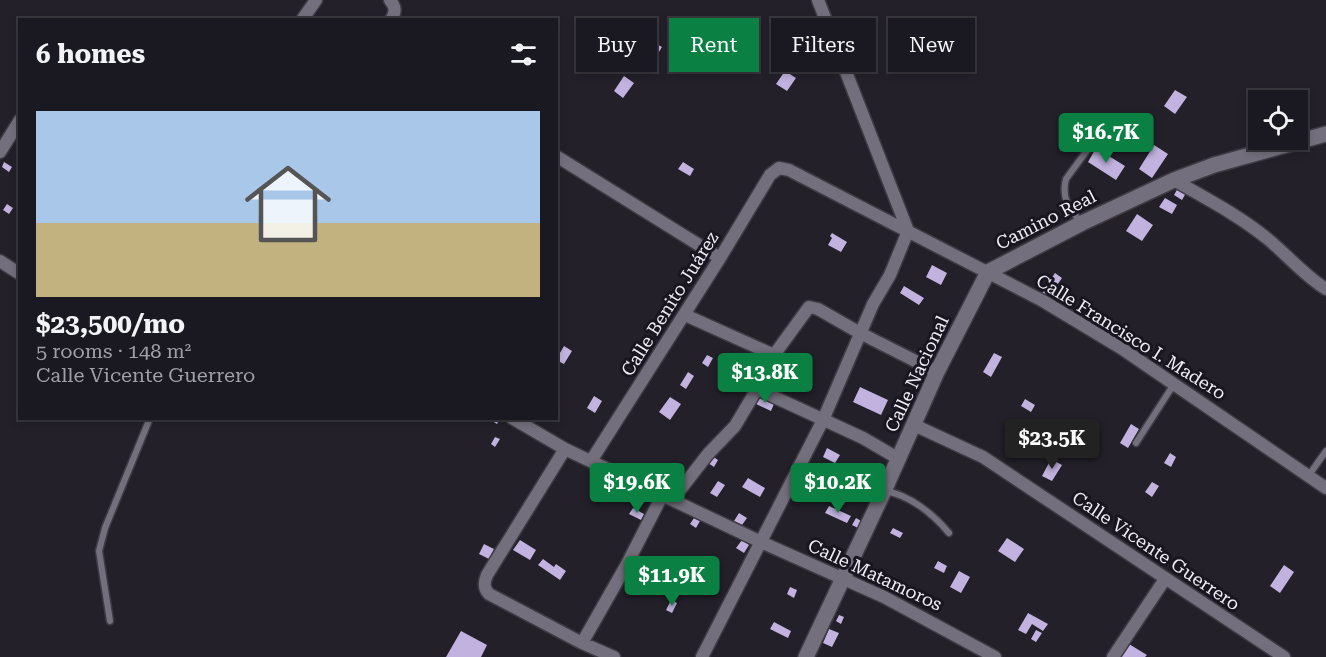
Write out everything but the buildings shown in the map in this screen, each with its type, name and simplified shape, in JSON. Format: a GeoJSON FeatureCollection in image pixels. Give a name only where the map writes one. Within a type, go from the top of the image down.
{"type":"FeatureCollection","features":[{"type":"Feature","properties":{"kind":"street"},"geometry":{"type":"LineString","coordinates":[[303,18],[316,0]]}},
{"type":"Feature","properties":{"kind":"street"},"geometry":{"type":"LineString","coordinates":[[390,0],[394,4],[395,11],[392,18]]}},
{"type":"Feature","properties":{"kind":"street"},"geometry":{"type":"LineString","coordinates":[[702,657],[823,420],[873,304],[890,275],[908,231],[818,0]]}},
{"type":"Feature","properties":{"kind":"street"},"geometry":{"type":"LineString","coordinates":[[0,152],[18,123]]}},
{"type":"Feature","properties":{"kind":"street","name":"Camino Real"},"geometry":{"type":"LineString","coordinates":[[988,272],[1082,223],[1174,180],[1214,165],[1326,134]]}},
{"type":"Feature","properties":{"kind":"street"},"geometry":{"type":"LineString","coordinates":[[558,157],[720,258]]}},
{"type":"Feature","properties":{"kind":"street","name":"Calle Francisco I. Madero"},"geometry":{"type":"LineString","coordinates":[[779,168],[789,170],[1043,301],[1121,348],[1326,488]]}},
{"type":"Feature","properties":{"kind":"street","name":"Calle Benito Juárez"},"geometry":{"type":"LineString","coordinates":[[591,461],[685,315],[770,175],[779,168]]}},
{"type":"Feature","properties":{"kind":"street"},"geometry":{"type":"LineString","coordinates":[[1174,180],[1234,214],[1270,241],[1316,283],[1326,289]]}},
{"type":"Feature","properties":{"kind":"street"},"geometry":{"type":"LineString","coordinates":[[0,261],[18,273]]}},
{"type":"Feature","properties":{"kind":"street","name":"Calle Nacional"},"geometry":{"type":"LineString","coordinates":[[806,657],[844,579],[937,372],[988,272]]}},
{"type":"Feature","properties":{"kind":"street"},"geometry":{"type":"LineString","coordinates":[[582,643],[668,497],[735,426],[774,355],[809,307],[818,309],[937,372]]}},
{"type":"Feature","properties":{"kind":"street"},"geometry":{"type":"LineString","coordinates":[[685,315],[774,355]]}},
{"type":"Feature","properties":{"kind":"street"},"geometry":{"type":"LineString","coordinates":[[757,389],[863,438],[899,459]]}},
{"type":"Feature","properties":{"kind":"street","name":"Calle Matamoros"},"geometry":{"type":"LineString","coordinates":[[516,420],[565,449],[927,619],[995,657]]}},
{"type":"Feature","properties":{"kind":"street","name":"Calle Vicente Guerrero"},"geometry":{"type":"LineString","coordinates":[[914,425],[983,457],[1284,657]]}},
{"type":"Feature","properties":{"kind":"street"},"geometry":{"type":"LineString","coordinates":[[565,449],[484,584],[489,594],[582,643],[614,657]]}},
{"type":"Feature","properties":{"kind":"street"},"geometry":{"type":"LineString","coordinates":[[1113,657],[1165,579]]}},
{"type":"Feature","properties":{"kind":"lane"},"geometry":{"type":"LineString","coordinates":[[1082,223],[1066,203],[1063,190],[1066,179],[1110,119]]}},
{"type":"Feature","properties":{"kind":"lane"},"geometry":{"type":"LineString","coordinates":[[1136,443],[1174,384]]}},
{"type":"Feature","properties":{"kind":"lane"},"geometry":{"type":"LineString","coordinates":[[110,621],[99,551],[105,528],[149,420]]}},
{"type":"Feature","properties":{"kind":"lane"},"geometry":{"type":"LineString","coordinates":[[1309,475],[1326,451]]}},
{"type":"Feature","properties":{"kind":"lane"},"geometry":{"type":"LineString","coordinates":[[884,491],[906,498],[940,523],[949,533]]}}]}
